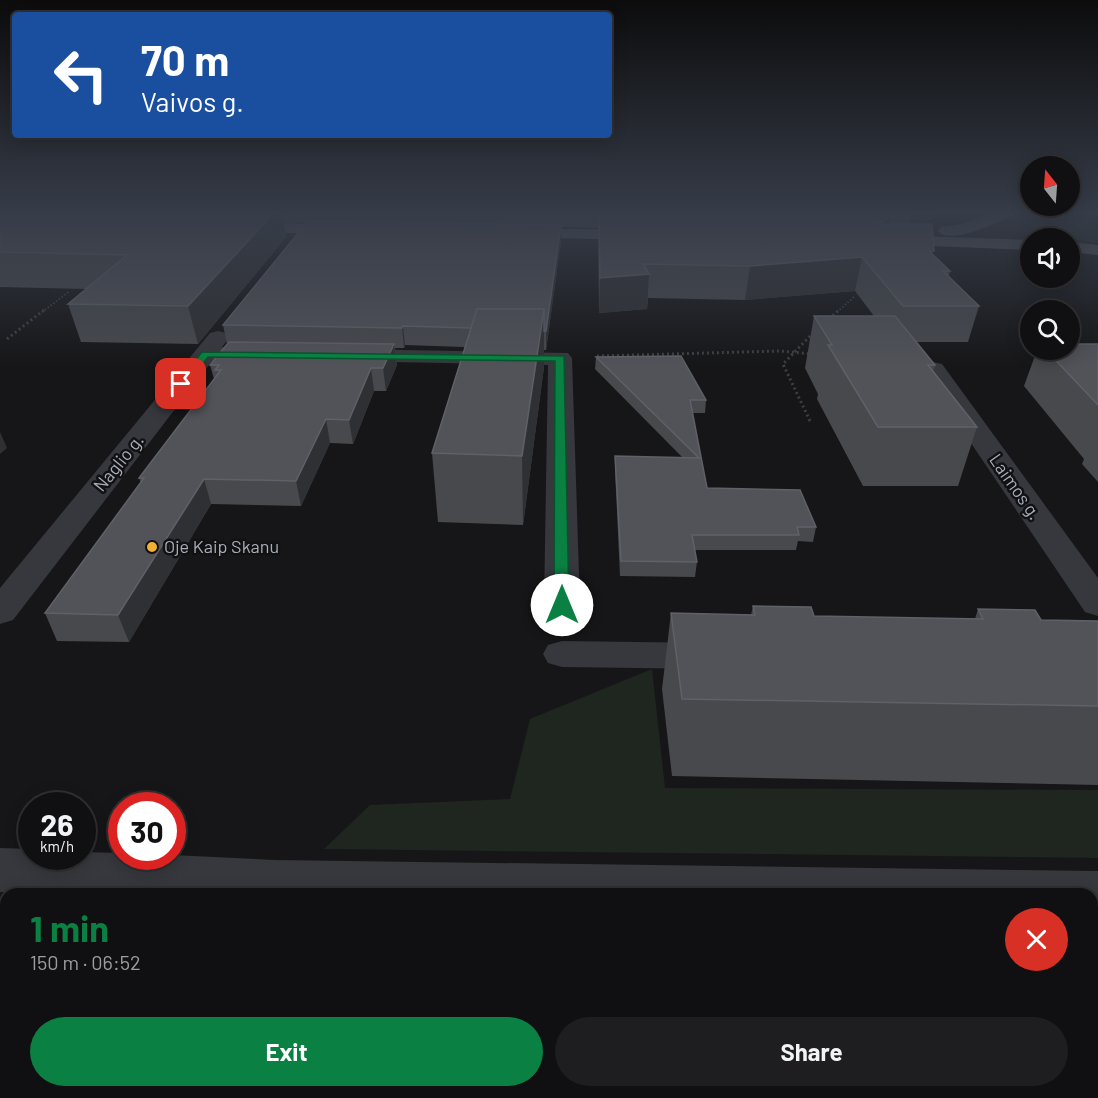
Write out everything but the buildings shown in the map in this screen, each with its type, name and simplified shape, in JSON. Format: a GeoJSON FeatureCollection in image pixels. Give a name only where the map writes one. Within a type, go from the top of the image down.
{"type":"FeatureCollection","features":[{"type":"Feature","properties":{"kind":"street","name":"Naglio g."},"geometry":{"type":"LineString","coordinates":[[0,612],[234,319]]}},
{"type":"Feature","properties":{"kind":"street"},"geometry":{"type":"LineString","coordinates":[[206,354],[283,355]]}},
{"type":"Feature","properties":{"kind":"street"},"geometry":{"type":"LineString","coordinates":[[328,355],[560,358],[562,605]]}},
{"type":"Feature","properties":{"kind":"street","name":"Laimos g."},"geometry":{"type":"LineString","coordinates":[[933,369],[1098,604]]}},
{"type":"Feature","properties":{"kind":"street"},"geometry":{"type":"LineString","coordinates":[[562,654],[741,656]]}},
{"type":"Feature","properties":{"kind":"street"},"geometry":{"type":"LineString","coordinates":[[0,870],[286,882],[692,888]]}},
{"type":"Feature","properties":{"kind":"path"},"geometry":{"type":"LineString","coordinates":[[7,339],[70,291]]}},
{"type":"Feature","properties":{"kind":"path"},"geometry":{"type":"LineString","coordinates":[[827,321],[854,297]]}},
{"type":"Feature","properties":{"kind":"path"},"geometry":{"type":"LineString","coordinates":[[810,421],[783,364],[792,352],[819,328]]}},
{"type":"Feature","properties":{"kind":"path"},"geometry":{"type":"LineString","coordinates":[[560,358],[684,353],[792,352],[812,354]]}},
{"type":"Feature","properties":{"kind":"shaded area"},"geometry":{"type":"Polygon","coordinates":[[[652,669],[665,788],[1098,790],[1098,858],[324,849],[370,805],[510,799],[530,719],[652,669]]]}},
{"type":"Feature","properties":{"kind":"place","name":"Oje Kaip Skanu"},"geometry":{"type":"Point","coordinates":[152,547]}},
{"type":"Feature","properties":{"kind":"route"},"geometry":{"type":"LineString","coordinates":[[181,384],[206,354],[560,358],[562,605]]}}]}
